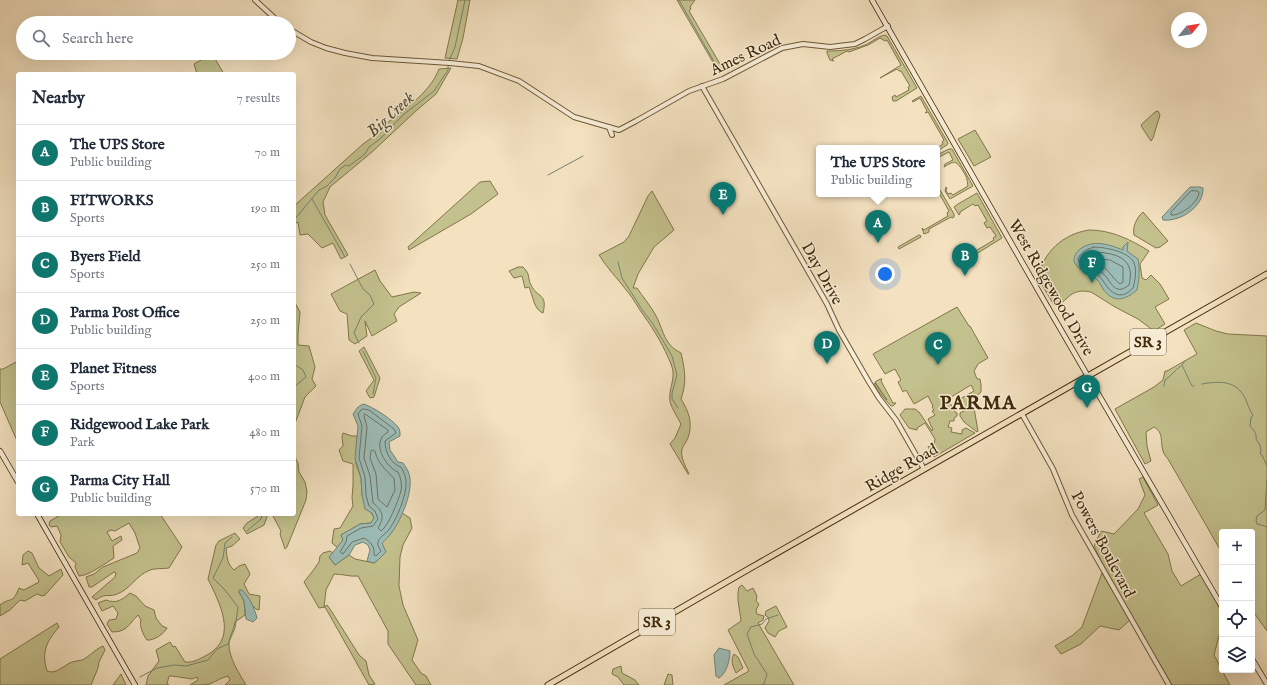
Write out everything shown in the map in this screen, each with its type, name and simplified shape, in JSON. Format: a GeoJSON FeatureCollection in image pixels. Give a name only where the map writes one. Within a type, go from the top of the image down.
{"type":"FeatureCollection","features":[{"type":"Feature","properties":{"kind":"main road","name":"West Ridgewood Drive"},"geometry":{"type":"LineString","coordinates":[[872,0],[1219,602]]}},
{"type":"Feature","properties":{"kind":"main road","name":"Ridge Road"},"geometry":{"type":"LineString","coordinates":[[548,685],[1267,274]]}},
{"type":"Feature","properties":{"kind":"main road"},"geometry":{"type":"LineString","coordinates":[[0,451],[16,479]]}},
{"type":"Feature","properties":{"kind":"main road"},"geometry":{"type":"LineString","coordinates":[[37,516],[135,685]]}},
{"type":"Feature","properties":{"kind":"main road"},"geometry":{"type":"LineString","coordinates":[[1255,663],[1267,684]]}},
{"type":"Feature","properties":{"kind":"street"},"geometry":{"type":"LineString","coordinates":[[255,0],[272,16]]}},
{"type":"Feature","properties":{"kind":"street","name":"Ames Road"},"geometry":{"type":"LineString","coordinates":[[609,127],[619,130],[689,91],[723,79],[782,48],[803,44],[830,47],[854,44],[888,26]]}},
{"type":"Feature","properties":{"kind":"street"},"geometry":{"type":"LineString","coordinates":[[296,33],[311,42],[326,48],[372,58],[448,62],[479,66],[519,81],[574,117],[609,127],[612,135]]}},
{"type":"Feature","properties":{"kind":"street","name":"Day Drive"},"geometry":{"type":"LineString","coordinates":[[702,86],[824,298],[839,330],[869,382],[900,426],[924,469]]}},
{"type":"Feature","properties":{"kind":"street","name":"Powers Boulevard"},"geometry":{"type":"LineString","coordinates":[[1022,414],[1053,469],[1072,515],[1169,685]]}},
{"type":"Feature","properties":{"kind":"shaded area"},"geometry":{"type":"Polygon","coordinates":[[[458,0],[470,0],[463,38],[457,59],[445,58],[458,0]]]}},
{"type":"Feature","properties":{"kind":"shaded area"},"geometry":{"type":"Polygon","coordinates":[[[677,0],[695,0],[689,11],[723,69],[720,72],[718,71],[677,0]]]}},
{"type":"Feature","properties":{"kind":"shaded area"},"geometry":{"type":"Polygon","coordinates":[[[885,35],[917,88],[896,101],[893,101],[892,97],[895,95],[896,97],[909,90],[908,87],[910,86],[901,71],[897,69],[880,78],[901,65],[887,40],[885,41],[880,38],[868,45],[849,52],[847,51],[832,59],[834,61],[830,60],[827,53],[827,51],[846,50],[860,47],[885,35]]]}},
{"type":"Feature","properties":{"kind":"shaded area"},"geometry":{"type":"Polygon","coordinates":[[[201,60],[216,60],[223,72],[196,72],[194,64],[201,60]]]}},
{"type":"Feature","properties":{"kind":"shaded area"},"geometry":{"type":"Polygon","coordinates":[[[451,68],[436,94],[372,152],[330,187],[323,202],[325,215],[348,255],[341,259],[333,243],[322,248],[308,234],[300,235],[298,222],[296,223],[296,204],[363,144],[381,131],[381,128],[422,95],[429,87],[439,69],[451,68]]]}},
{"type":"Feature","properties":{"kind":"shaded area"},"geometry":{"type":"Polygon","coordinates":[[[921,96],[948,143],[947,145],[940,149],[940,146],[943,144],[942,142],[944,140],[928,112],[925,113],[927,111],[920,98],[913,102],[912,101],[921,96]]]}},
{"type":"Feature","properties":{"kind":"shaded area"},"geometry":{"type":"Polygon","coordinates":[[[1158,111],[1160,115],[1151,141],[1141,125],[1158,111]]]}},
{"type":"Feature","properties":{"kind":"shaded area"},"geometry":{"type":"Polygon","coordinates":[[[975,130],[991,157],[974,166],[958,139],[975,130]]]}},
{"type":"Feature","properties":{"kind":"shaded area"},"geometry":{"type":"Polygon","coordinates":[[[952,149],[973,186],[950,199],[945,191],[946,187],[948,194],[951,193],[953,195],[968,186],[967,179],[961,167],[957,163],[944,167],[945,164],[953,160],[949,152],[940,156],[940,154],[952,149]]]}},
{"type":"Feature","properties":{"kind":"shaded area"},"geometry":{"type":"Polygon","coordinates":[[[490,181],[498,194],[471,214],[409,250],[408,247],[480,182],[490,181]]]}},
{"type":"Feature","properties":{"kind":"shaded area"},"geometry":{"type":"Polygon","coordinates":[[[940,190],[954,214],[954,217],[951,217],[929,229],[929,232],[924,234],[922,228],[924,230],[948,216],[947,213],[949,211],[940,195],[940,190]]]}},
{"type":"Feature","properties":{"kind":"shaded area"},"geometry":{"type":"Polygon","coordinates":[[[652,191],[674,230],[654,247],[638,274],[633,288],[637,288],[653,311],[667,341],[681,353],[685,376],[681,399],[688,413],[690,422],[688,438],[682,448],[682,455],[689,474],[670,444],[675,438],[681,424],[670,402],[670,392],[673,378],[673,369],[671,364],[652,327],[599,255],[624,242],[629,236],[648,196],[652,191]]]}},
{"type":"Feature","properties":{"kind":"shaded area"},"geometry":{"type":"Polygon","coordinates":[[[977,193],[1002,238],[973,256],[970,251],[972,253],[994,240],[993,238],[996,236],[990,227],[987,228],[984,223],[987,221],[978,205],[975,206],[973,204],[960,212],[959,215],[954,207],[977,193]]]}},
{"type":"Feature","properties":{"kind":"shaded area"},"geometry":{"type":"Polygon","coordinates":[[[1143,212],[1168,241],[1160,247],[1156,248],[1134,235],[1136,222],[1143,212]]]}},
{"type":"Feature","properties":{"kind":"shaded area"},"geometry":{"type":"Polygon","coordinates":[[[1097,230],[1121,236],[1149,251],[1140,264],[1142,278],[1146,280],[1151,275],[1160,284],[1169,299],[1155,307],[1165,324],[1154,331],[1138,319],[1091,292],[1077,292],[1063,302],[1054,305],[1038,278],[1044,260],[1049,252],[1063,240],[1080,232],[1097,230]]]}},
{"type":"Feature","properties":{"kind":"shaded area"},"geometry":{"type":"Polygon","coordinates":[[[919,235],[921,237],[899,249],[898,247],[919,235]]]}},
{"type":"Feature","properties":{"kind":"shaded area"},"geometry":{"type":"Polygon","coordinates":[[[518,267],[523,267],[528,274],[533,289],[543,299],[543,313],[536,306],[529,287],[525,288],[522,276],[514,278],[509,271],[518,267]]]}},
{"type":"Feature","properties":{"kind":"shaded area"},"geometry":{"type":"Polygon","coordinates":[[[375,270],[380,281],[392,297],[414,292],[421,293],[399,307],[394,314],[397,321],[372,336],[365,321],[367,336],[355,344],[349,340],[347,314],[340,311],[331,294],[375,270]]]}},
{"type":"Feature","properties":{"kind":"shaded area"},"geometry":{"type":"Polygon","coordinates":[[[296,305],[300,312],[298,345],[309,346],[315,367],[312,379],[316,386],[305,397],[296,421],[296,305]]]}},
{"type":"Feature","properties":{"kind":"shaded area"},"geometry":{"type":"Polygon","coordinates":[[[957,307],[970,326],[988,358],[978,364],[974,371],[977,379],[980,379],[981,385],[981,392],[973,399],[972,408],[974,408],[978,431],[977,432],[964,422],[960,416],[960,413],[966,410],[960,399],[974,391],[971,385],[946,400],[947,402],[949,401],[957,413],[954,421],[950,421],[948,427],[952,428],[951,432],[962,434],[962,430],[966,428],[975,433],[934,457],[928,447],[934,444],[935,439],[925,423],[917,428],[917,430],[909,428],[900,415],[905,409],[915,409],[919,412],[932,431],[933,430],[928,419],[935,415],[932,411],[934,410],[932,407],[933,406],[928,396],[914,404],[906,390],[903,392],[898,382],[901,380],[895,369],[885,374],[873,354],[957,307]]]}},
{"type":"Feature","properties":{"kind":"shaded area"},"geometry":{"type":"Polygon","coordinates":[[[1196,323],[1228,334],[1267,336],[1267,631],[1255,614],[1255,529],[1219,529],[1219,548],[1164,453],[1160,434],[1157,429],[1154,427],[1146,432],[1147,446],[1151,461],[1145,464],[1115,409],[1154,387],[1163,380],[1165,371],[1197,354],[1184,330],[1196,323]]]}},
{"type":"Feature","properties":{"kind":"shaded area"},"geometry":{"type":"Polygon","coordinates":[[[364,347],[380,378],[374,397],[370,398],[366,391],[374,380],[359,351],[364,347]]]}},
{"type":"Feature","properties":{"kind":"shaded area"},"geometry":{"type":"Polygon","coordinates":[[[16,362],[16,438],[0,402],[0,369],[16,362]]]}},
{"type":"Feature","properties":{"kind":"shaded area"},"geometry":{"type":"Polygon","coordinates":[[[882,379],[881,381],[893,403],[896,403],[893,406],[891,406],[882,396],[874,384],[875,383],[887,400],[875,382],[882,379]]]}},
{"type":"Feature","properties":{"kind":"shaded area"},"geometry":{"type":"Polygon","coordinates":[[[343,433],[357,436],[356,464],[361,478],[362,495],[374,518],[371,523],[360,524],[341,535],[343,540],[338,548],[332,543],[334,529],[340,528],[353,506],[353,464],[343,461],[339,450],[343,446],[343,433]]]}},
{"type":"Feature","properties":{"kind":"shaded area"},"geometry":{"type":"Polygon","coordinates":[[[296,459],[299,472],[305,482],[307,491],[306,500],[285,549],[280,534],[281,531],[273,516],[296,516],[296,459]]]}},
{"type":"Feature","properties":{"kind":"shaded area"},"geometry":{"type":"Polygon","coordinates":[[[1143,477],[1158,505],[1144,513],[1168,554],[1172,571],[1181,586],[1201,574],[1219,605],[1219,636],[1214,655],[1219,664],[1219,673],[1224,673],[1230,685],[1172,685],[1107,574],[1094,546],[1101,531],[1114,534],[1138,509],[1145,495],[1139,479],[1143,477]]]}},
{"type":"Feature","properties":{"kind":"shaded area"},"geometry":{"type":"Polygon","coordinates":[[[402,513],[410,518],[412,528],[403,545],[400,557],[399,586],[403,605],[418,640],[412,660],[421,673],[426,676],[431,685],[416,685],[388,644],[388,631],[358,576],[334,574],[326,590],[324,607],[327,605],[359,655],[366,661],[369,675],[375,684],[369,685],[325,607],[319,608],[304,582],[319,562],[320,556],[323,553],[330,551],[333,553],[329,557],[335,565],[349,555],[355,559],[374,563],[386,552],[381,543],[392,532],[402,513]]]}},
{"type":"Feature","properties":{"kind":"shaded area"},"geometry":{"type":"Polygon","coordinates":[[[59,516],[161,516],[182,547],[169,568],[150,570],[140,576],[122,592],[114,595],[103,596],[96,600],[92,597],[115,577],[116,573],[114,572],[92,587],[89,587],[86,577],[94,574],[103,567],[137,553],[140,548],[135,533],[129,523],[115,531],[111,530],[107,532],[112,541],[121,536],[122,540],[113,546],[114,558],[92,572],[79,576],[75,567],[76,563],[69,557],[60,542],[61,535],[57,526],[51,527],[49,525],[50,521],[59,516]]]}},
{"type":"Feature","properties":{"kind":"shaded area"},"geometry":{"type":"Polygon","coordinates":[[[258,516],[267,516],[264,525],[247,534],[243,528],[247,523],[258,516]]]}},
{"type":"Feature","properties":{"kind":"shaded area"},"geometry":{"type":"Polygon","coordinates":[[[235,533],[240,539],[232,546],[226,548],[229,563],[234,570],[245,564],[250,574],[244,584],[249,594],[260,596],[259,610],[256,609],[239,592],[244,601],[245,615],[235,622],[229,641],[229,649],[232,660],[246,685],[225,685],[230,680],[228,676],[210,684],[190,685],[198,680],[197,677],[192,679],[169,676],[167,684],[169,685],[146,685],[148,676],[159,661],[156,650],[170,642],[173,647],[175,646],[185,662],[200,659],[218,647],[223,638],[224,618],[208,579],[216,545],[219,541],[235,533]]]}},
{"type":"Feature","properties":{"kind":"shaded area"},"geometry":{"type":"Polygon","coordinates":[[[28,551],[32,553],[39,568],[49,576],[61,569],[63,575],[45,595],[42,596],[37,594],[25,601],[20,600],[10,610],[0,616],[0,605],[15,597],[19,588],[24,590],[39,582],[28,563],[22,565],[23,555],[28,551]]]}},
{"type":"Feature","properties":{"kind":"shaded area"},"geometry":{"type":"Polygon","coordinates":[[[1102,573],[1130,620],[1119,630],[1100,626],[1081,644],[1061,654],[1055,646],[1073,635],[1082,627],[1102,573]]]}},
{"type":"Feature","properties":{"kind":"shaded area"},"geometry":{"type":"Polygon","coordinates":[[[742,585],[747,591],[753,588],[757,596],[756,601],[759,604],[756,610],[757,614],[764,616],[763,620],[758,623],[794,685],[724,685],[749,671],[728,630],[741,621],[738,596],[739,587],[742,585]]]}},
{"type":"Feature","properties":{"kind":"shaded area"},"geometry":{"type":"Polygon","coordinates":[[[130,593],[136,596],[145,606],[154,610],[156,618],[162,626],[167,628],[161,635],[147,640],[142,630],[141,620],[138,615],[121,631],[112,632],[107,624],[109,620],[116,619],[118,613],[113,606],[102,611],[98,603],[106,600],[113,602],[119,601],[130,593]]]}},
{"type":"Feature","properties":{"kind":"shaded area"},"geometry":{"type":"Polygon","coordinates":[[[776,606],[787,627],[779,631],[775,637],[768,633],[765,628],[769,621],[768,617],[765,615],[766,611],[776,606]]]}},
{"type":"Feature","properties":{"kind":"shaded area"},"geometry":{"type":"Polygon","coordinates":[[[57,623],[59,627],[51,637],[46,647],[45,664],[47,671],[54,672],[69,663],[82,660],[103,646],[105,650],[91,685],[0,685],[0,659],[57,623]]]}},
{"type":"Feature","properties":{"kind":"shaded area"},"geometry":{"type":"Polygon","coordinates":[[[734,654],[738,657],[743,668],[736,673],[732,661],[734,654]]]}},
{"type":"Feature","properties":{"kind":"shaded area"},"geometry":{"type":"Polygon","coordinates":[[[621,666],[622,673],[635,680],[639,685],[624,685],[618,677],[612,674],[613,669],[621,666]]]}},
{"type":"Feature","properties":{"kind":"shaded area"},"geometry":{"type":"Polygon","coordinates":[[[121,674],[126,685],[113,685],[121,674]]]}},
{"type":"Feature","properties":{"kind":"shaded area"},"geometry":{"type":"Polygon","coordinates":[[[668,674],[672,675],[673,685],[664,685],[668,674]]]}},
{"type":"Feature","properties":{"kind":"water"},"geometry":{"type":"Polygon","coordinates":[[[1190,187],[1203,188],[1200,201],[1196,207],[1184,216],[1170,220],[1163,220],[1162,217],[1190,187]]]}},
{"type":"Feature","properties":{"kind":"water"},"geometry":{"type":"Polygon","coordinates":[[[1128,242],[1127,251],[1138,259],[1139,274],[1137,290],[1124,298],[1115,299],[1107,294],[1097,280],[1076,265],[1074,262],[1075,257],[1079,250],[1089,245],[1106,244],[1123,250],[1123,247],[1128,242]]]}},
{"type":"Feature","properties":{"kind":"water"},"geometry":{"type":"Polygon","coordinates":[[[363,404],[372,407],[392,421],[399,428],[400,436],[389,442],[390,450],[398,462],[403,463],[407,470],[409,474],[410,488],[400,519],[389,536],[382,543],[386,552],[374,563],[367,561],[370,550],[368,545],[363,542],[355,545],[349,555],[335,565],[329,557],[343,540],[341,535],[360,524],[371,523],[374,518],[372,513],[365,509],[361,478],[355,458],[358,426],[353,414],[358,407],[363,404]]]}},
{"type":"Feature","properties":{"kind":"water"},"geometry":{"type":"Polygon","coordinates":[[[239,590],[242,590],[245,593],[253,606],[257,618],[253,622],[246,619],[244,601],[239,590]]]}},
{"type":"Feature","properties":{"kind":"water"},"geometry":{"type":"Polygon","coordinates":[[[719,648],[730,651],[729,662],[724,673],[719,678],[716,676],[714,655],[719,648]]]}},
{"type":"Feature","properties":{"kind":"waterway","name":"Big Creek"},"geometry":{"type":"LineString","coordinates":[[449,61],[455,47],[465,0]]}},
{"type":"Feature","properties":{"kind":"waterway"},"geometry":{"type":"LineString","coordinates":[[679,0],[720,72]]}},
{"type":"Feature","properties":{"kind":"waterway","name":"Big Creek"},"geometry":{"type":"LineString","coordinates":[[296,218],[319,190],[327,186],[335,178],[340,169],[346,165],[349,166],[365,154],[369,147],[380,139],[403,115],[434,91],[448,70],[448,64]]}},
{"type":"Feature","properties":{"kind":"waterway"},"geometry":{"type":"LineString","coordinates":[[548,175],[583,156]]}},
{"type":"Feature","properties":{"kind":"waterway"},"geometry":{"type":"LineString","coordinates":[[312,199],[345,257]]}},
{"type":"Feature","properties":{"kind":"waterway"},"geometry":{"type":"LineString","coordinates":[[618,262],[622,278],[653,324],[672,356],[677,375],[672,393],[672,399],[678,408]]}},
{"type":"Feature","properties":{"kind":"waterway"},"geometry":{"type":"LineString","coordinates":[[350,264],[363,289],[370,295],[374,304],[361,317],[354,333],[359,343]]}},
{"type":"Feature","properties":{"kind":"waterway"},"geometry":{"type":"LineString","coordinates":[[363,351],[376,378],[373,394]]}},
{"type":"Feature","properties":{"kind":"waterway"},"geometry":{"type":"LineString","coordinates":[[1185,361],[1182,365],[1192,386],[1194,386]]}},
{"type":"Feature","properties":{"kind":"waterway","name":"Big Creek"},"geometry":{"type":"LineString","coordinates":[[296,365],[303,370],[306,377],[296,385]]}},
{"type":"Feature","properties":{"kind":"waterway"},"geometry":{"type":"LineString","coordinates":[[1164,386],[1165,380],[1181,366]]}},
{"type":"Feature","properties":{"kind":"waterway"},"geometry":{"type":"LineString","coordinates":[[1202,384],[1215,382],[1226,383],[1232,385],[1241,392],[1253,415],[1250,426],[1256,434],[1256,439],[1260,445],[1260,454],[1262,455],[1267,466]]}},
{"type":"Feature","properties":{"kind":"waterway"},"geometry":{"type":"LineString","coordinates":[[1267,480],[1265,510],[1257,516],[1256,520],[1257,524],[1267,528]]}},
{"type":"Feature","properties":{"kind":"waterway","name":"Big Creek"},"geometry":{"type":"LineString","coordinates":[[247,531],[261,519],[262,516]]}},
{"type":"Feature","properties":{"kind":"waterway","name":"Big Creek"},"geometry":{"type":"LineString","coordinates":[[140,677],[157,668],[174,665],[186,666],[208,660],[217,649],[228,644],[235,628],[238,607],[225,590],[213,578],[223,558],[225,543],[232,537]]}},
{"type":"Feature","properties":{"kind":"waterway"},"geometry":{"type":"LineString","coordinates":[[761,685],[764,684],[767,674],[754,654],[747,634],[751,627],[762,624],[766,619],[778,615]]}},
{"type":"Feature","properties":{"kind":"place","name":"Planet Fitness"},"geometry":{"type":"Point","coordinates":[723,215]}},
{"type":"Feature","properties":{"kind":"place","name":"The UPS Store"},"geometry":{"type":"Point","coordinates":[878,243]}},
{"type":"Feature","properties":{"kind":"place","name":"FITWORKS"},"geometry":{"type":"Point","coordinates":[965,276]}},
{"type":"Feature","properties":{"kind":"place","name":"Ridgewood Lake Park"},"geometry":{"type":"Point","coordinates":[1092,283]}},
{"type":"Feature","properties":{"kind":"place","name":"Parma Post Office"},"geometry":{"type":"Point","coordinates":[827,364]}},
{"type":"Feature","properties":{"kind":"place","name":"Byers Field"},"geometry":{"type":"Point","coordinates":[938,365]}},
{"type":"Feature","properties":{"kind":"place","name":"Parma City Hall"},"geometry":{"type":"Point","coordinates":[1087,408]}},
{"type":"Feature","properties":{"kind":"district","name":"PARMA"},"geometry":{"type":"Point","coordinates":[978,402]}}]}
